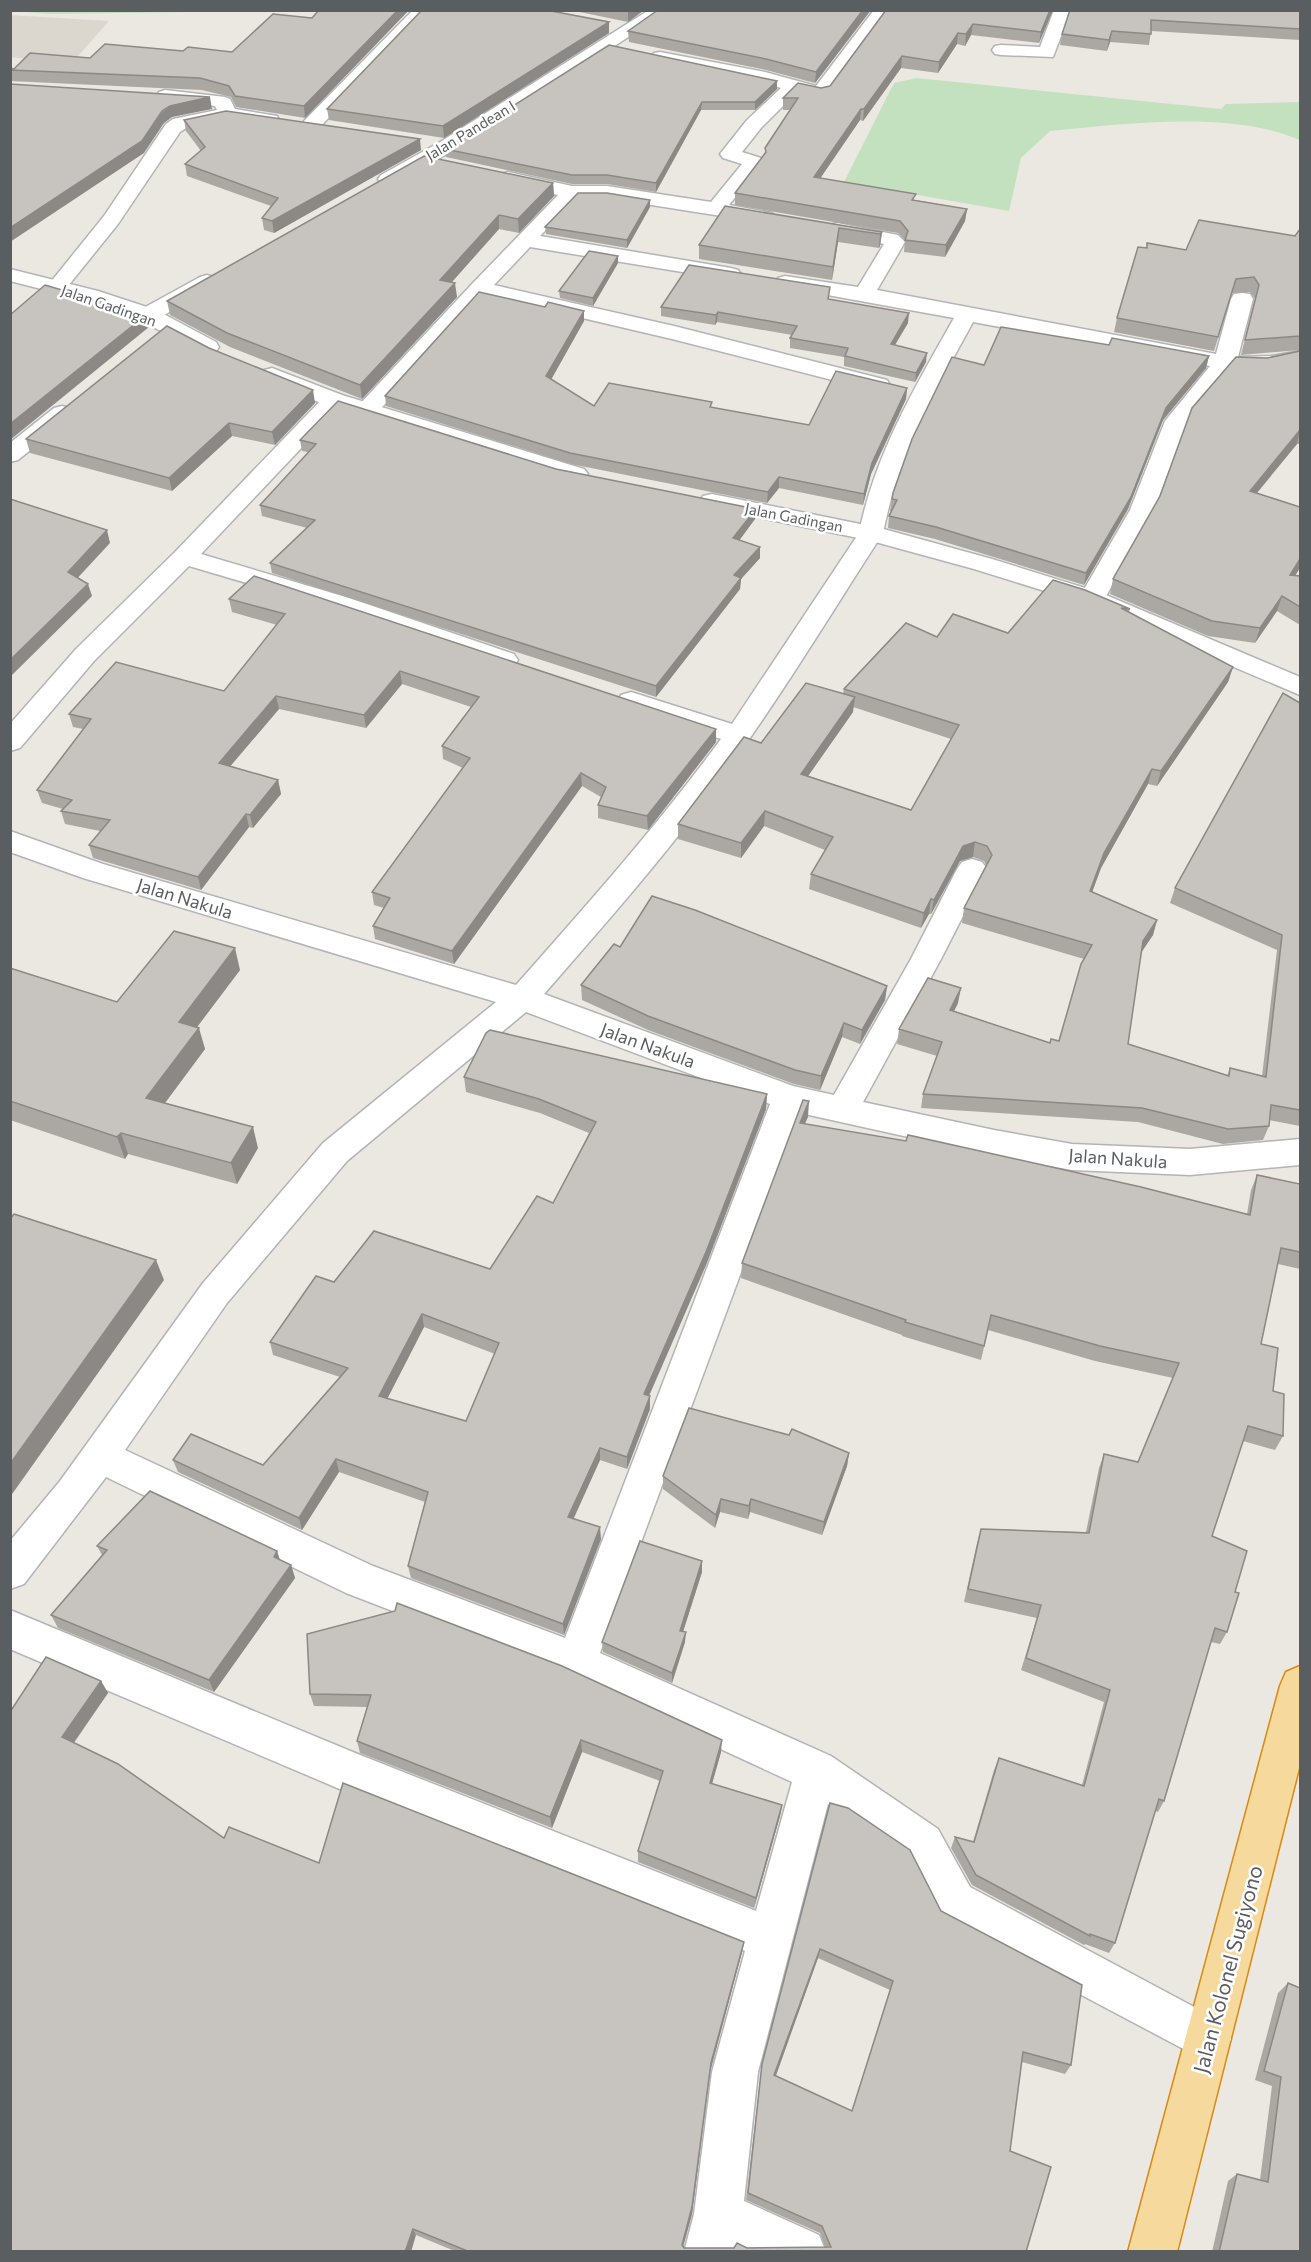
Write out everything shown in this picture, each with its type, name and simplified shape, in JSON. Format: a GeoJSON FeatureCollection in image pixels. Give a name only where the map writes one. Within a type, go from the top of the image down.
{"type":"FeatureCollection","features":[{"type":"Feature","properties":{"kind":"highway","name":"Jalan Kolonel Sugiyono"},"geometry":{"type":"LineString","coordinates":[[1152,2252],[1300,1686]]}},
{"type":"Feature","properties":{"kind":"street"},"geometry":{"type":"LineString","coordinates":[[311,125],[423,10]]}},
{"type":"Feature","properties":{"kind":"street","name":"Jalan Pandean I"},"geometry":{"type":"LineString","coordinates":[[372,187],[447,146],[609,46],[662,10]]}},
{"type":"Feature","properties":{"kind":"street"},"geometry":{"type":"LineString","coordinates":[[609,46],[765,77],[821,92],[883,10]]}},
{"type":"Feature","properties":{"kind":"street"},"geometry":{"type":"LineString","coordinates":[[1002,50],[1047,53],[1063,10]]}},
{"type":"Feature","properties":{"kind":"street"},"geometry":{"type":"LineString","coordinates":[[611,26],[633,30]]}},
{"type":"Feature","properties":{"kind":"street"},"geometry":{"type":"LineString","coordinates":[[716,209],[754,162],[730,154],[754,124],[793,86]]}},
{"type":"Feature","properties":{"kind":"street"},"geometry":{"type":"LineString","coordinates":[[150,96],[218,101],[223,103],[228,114]]}},
{"type":"Feature","properties":{"kind":"street"},"geometry":{"type":"LineString","coordinates":[[57,287],[111,220],[173,128],[180,123],[228,114],[334,129]]}},
{"type":"Feature","properties":{"kind":"street"},"geometry":{"type":"LineString","coordinates":[[414,141],[447,146]]}},
{"type":"Feature","properties":{"kind":"street"},"geometry":{"type":"LineString","coordinates":[[421,160],[444,165]]}},
{"type":"Feature","properties":{"kind":"street"},"geometry":{"type":"LineString","coordinates":[[490,175],[572,192],[607,192],[781,219]]}},
{"type":"Feature","properties":{"kind":"street"},"geometry":{"type":"LineString","coordinates":[[367,410],[479,288],[572,192]]}},
{"type":"Feature","properties":{"kind":"street"},"geometry":{"type":"LineString","coordinates":[[814,224],[891,239],[895,242],[864,294]]}},
{"type":"Feature","properties":{"kind":"street"},"geometry":{"type":"LineString","coordinates":[[526,240],[747,277]]}},
{"type":"Feature","properties":{"kind":"street"},"geometry":{"type":"LineString","coordinates":[[148,315],[220,273]]}},
{"type":"Feature","properties":{"kind":"street","name":"Jalan Gadingan"},"geometry":{"type":"LineString","coordinates":[[10,275],[148,315],[242,363],[334,400],[565,472],[599,478]]}},
{"type":"Feature","properties":{"kind":"street"},"geometry":{"type":"LineString","coordinates":[[770,280],[864,294],[1225,362],[1257,365],[1281,363],[1300,358]]}},
{"type":"Feature","properties":{"kind":"street"},"geometry":{"type":"LineString","coordinates":[[479,288],[923,394]]}},
{"type":"Feature","properties":{"kind":"street"},"geometry":{"type":"LineString","coordinates":[[1092,598],[1142,510],[1176,421],[1225,362],[1242,298]]}},
{"type":"Feature","properties":{"kind":"street"},"geometry":{"type":"LineString","coordinates":[[10,1571],[100,1456],[215,1293],[335,1152],[522,998],[618,890],[694,796],[738,735],[871,533],[874,511],[890,462],[923,394],[967,314]]}},
{"type":"Feature","properties":{"kind":"street"},"geometry":{"type":"LineString","coordinates":[[150,341],[168,326]]}},
{"type":"Feature","properties":{"kind":"street"},"geometry":{"type":"LineString","coordinates":[[10,742],[96,658],[184,557],[334,400]]}},
{"type":"Feature","properties":{"kind":"street"},"geometry":{"type":"LineString","coordinates":[[10,455],[75,402]]}},
{"type":"Feature","properties":{"kind":"street","name":"Jalan Gadingan"},"geometry":{"type":"LineString","coordinates":[[689,496],[871,533],[983,564],[1092,598],[1300,687]]}},
{"type":"Feature","properties":{"kind":"street"},"geometry":{"type":"LineString","coordinates":[[184,557],[340,603],[524,667]]}},
{"type":"Feature","properties":{"kind":"street"},"geometry":{"type":"LineString","coordinates":[[607,693],[738,735]]}},
{"type":"Feature","properties":{"kind":"street","name":"Jalan Nakula"},"geometry":{"type":"LineString","coordinates":[[10,841],[93,871],[522,998],[789,1098],[994,1143],[1103,1160],[1190,1162],[1300,1152]]}},
{"type":"Feature","properties":{"kind":"street"},"geometry":{"type":"LineString","coordinates":[[842,1110],[926,959],[972,869]]}},
{"type":"Feature","properties":{"kind":"street"},"geometry":{"type":"LineString","coordinates":[[576,1662],[789,1098]]}},
{"type":"Feature","properties":{"kind":"street"},"geometry":{"type":"LineString","coordinates":[[100,1456],[360,1580],[576,1662],[816,1771],[922,1844],[954,1903],[1208,2039]]}},
{"type":"Feature","properties":{"kind":"street"},"geometry":{"type":"LineString","coordinates":[[10,1629],[357,1775],[771,1938]]}},
{"type":"Feature","properties":{"kind":"street"},"geometry":{"type":"LineString","coordinates":[[802,2252],[713,2233],[735,2072],[816,1771]]}},
{"type":"Feature","properties":{"kind":"shaded area"},"geometry":{"type":"Polygon","coordinates":[[[10,15],[109,21],[78,56],[45,61],[11,57],[10,15]]]}},
{"type":"Feature","properties":{"kind":"green space"},"geometry":{"type":"Polygon","coordinates":[[[11,10],[191,12],[52,14],[11,10]]]}},
{"type":"Feature","properties":{"kind":"green space"},"geometry":{"type":"Polygon","coordinates":[[[916,78],[1221,109],[1226,104],[1300,102],[1300,140],[1242,125],[1209,122],[1143,123],[1050,131],[1021,158],[1009,211],[844,182],[894,83],[916,78]]]}},
{"type":"Feature","properties":{"kind":"building"},"geometry":{"type":"Polygon","coordinates":[[[319,10],[398,10],[304,106],[235,96],[229,86],[200,78],[10,70],[10,68],[14,69],[30,53],[90,58],[105,44],[183,51],[188,47],[232,52],[273,14],[312,18],[319,10]]]}},
{"type":"Feature","properties":{"kind":"building"},"geometry":{"type":"Polygon","coordinates":[[[422,10],[546,10],[609,22],[443,126],[327,109],[422,10]]]}},
{"type":"Feature","properties":{"kind":"building"},"geometry":{"type":"Polygon","coordinates":[[[658,10],[863,10],[816,72],[766,59],[628,31],[658,10]]]}},
{"type":"Feature","properties":{"kind":"building"},"geometry":{"type":"Polygon","coordinates":[[[886,10],[1050,10],[1041,32],[973,24],[966,34],[958,33],[939,62],[902,56],[864,109],[861,109],[814,177],[916,194],[912,200],[967,209],[946,245],[905,240],[908,231],[900,221],[735,193],[766,152],[765,148],[798,98],[783,98],[798,83],[821,88],[830,86],[886,10]]]}},
{"type":"Feature","properties":{"kind":"building"},"geometry":{"type":"Polygon","coordinates":[[[1070,10],[1300,10],[1300,29],[1151,20],[1151,34],[1112,31],[1109,40],[1062,34],[1070,10]]]}},
{"type":"Feature","properties":{"kind":"building"},"geometry":{"type":"Polygon","coordinates":[[[609,45],[777,81],[755,102],[702,102],[656,183],[607,175],[572,175],[445,149],[609,45]]]}},
{"type":"Feature","properties":{"kind":"building"},"geometry":{"type":"Polygon","coordinates":[[[10,84],[210,97],[170,106],[162,111],[142,141],[10,228],[10,84]]]}},
{"type":"Feature","properties":{"kind":"building"},"geometry":{"type":"Polygon","coordinates":[[[226,111],[420,139],[272,221],[262,218],[278,198],[185,164],[205,147],[184,120],[226,111]]]}},
{"type":"Feature","properties":{"kind":"building"},"geometry":{"type":"Polygon","coordinates":[[[424,156],[553,183],[518,219],[499,215],[440,280],[455,283],[360,385],[227,333],[167,301],[424,156]]]}},
{"type":"Feature","properties":{"kind":"building"},"geometry":{"type":"Polygon","coordinates":[[[578,193],[607,193],[650,200],[627,240],[545,227],[578,193]]]}},
{"type":"Feature","properties":{"kind":"building"},"geometry":{"type":"Polygon","coordinates":[[[725,206],[882,232],[880,234],[839,228],[833,267],[699,245],[725,206]]]}},
{"type":"Feature","properties":{"kind":"building"},"geometry":{"type":"Polygon","coordinates":[[[1199,220],[1295,236],[1300,229],[1300,336],[1245,340],[1259,285],[1254,277],[1236,279],[1218,337],[1117,318],[1138,247],[1147,248],[1147,243],[1186,250],[1199,220]]]}},
{"type":"Feature","properties":{"kind":"building"},"geometry":{"type":"Polygon","coordinates":[[[589,251],[618,256],[593,298],[559,291],[589,251]]]}},
{"type":"Feature","properties":{"kind":"building"},"geometry":{"type":"Polygon","coordinates":[[[689,265],[830,287],[828,299],[909,313],[891,344],[927,353],[916,373],[845,356],[848,348],[790,338],[797,326],[718,312],[716,315],[661,307],[689,265]]]}},
{"type":"Feature","properties":{"kind":"building"},"geometry":{"type":"Polygon","coordinates":[[[45,285],[146,315],[10,424],[10,315],[45,285]]]}},
{"type":"Feature","properties":{"kind":"building"},"geometry":{"type":"Polygon","coordinates":[[[479,292],[545,307],[548,302],[584,311],[546,376],[594,406],[609,383],[712,402],[710,407],[809,425],[836,371],[907,388],[872,463],[864,494],[779,477],[768,492],[570,453],[385,396],[479,292]]]}},
{"type":"Feature","properties":{"kind":"building"},"geometry":{"type":"Polygon","coordinates":[[[167,326],[209,348],[313,390],[272,432],[229,423],[169,478],[26,439],[167,326]]]}},
{"type":"Feature","properties":{"kind":"building"},"geometry":{"type":"Polygon","coordinates":[[[1001,327],[1109,345],[1112,338],[1209,356],[1166,408],[1131,497],[1086,573],[936,527],[889,516],[897,500],[892,499],[893,493],[912,439],[952,357],[984,365],[1001,327]]]}},
{"type":"Feature","properties":{"kind":"building"},"geometry":{"type":"Polygon","coordinates":[[[1300,351],[1300,430],[1250,491],[1300,507],[1300,559],[1290,575],[1300,576],[1300,607],[1282,596],[1260,628],[1212,621],[1113,579],[1160,496],[1192,408],[1236,357],[1267,358],[1300,351]]]}},
{"type":"Feature","properties":{"kind":"building"},"geometry":{"type":"Polygon","coordinates":[[[338,401],[556,469],[756,509],[733,538],[760,547],[734,575],[741,578],[656,686],[270,563],[315,520],[260,505],[316,444],[300,440],[338,401]]]}},
{"type":"Feature","properties":{"kind":"building"},"geometry":{"type":"Polygon","coordinates":[[[10,499],[107,530],[68,572],[88,584],[10,660],[10,499]]]}},
{"type":"Feature","properties":{"kind":"building"},"geometry":{"type":"Polygon","coordinates":[[[254,576],[716,729],[647,816],[598,805],[606,787],[581,773],[452,951],[373,926],[390,898],[372,892],[470,758],[442,746],[479,697],[400,671],[364,715],[276,696],[219,763],[278,780],[250,815],[246,814],[198,877],[89,845],[110,820],[61,811],[72,800],[37,790],[91,719],[69,714],[116,662],[224,691],[285,614],[229,599],[254,576]]]}},
{"type":"Feature","properties":{"kind":"building"},"geometry":{"type":"Polygon","coordinates":[[[1053,580],[1085,590],[1130,609],[1121,608],[1233,667],[1161,771],[1152,769],[1104,853],[1090,891],[1157,920],[1143,941],[1128,1044],[1229,1076],[1230,1068],[1266,1077],[1282,935],[1175,888],[1283,693],[1300,703],[1300,1110],[1271,1105],[1269,1126],[1228,1129],[1142,1108],[923,1094],[942,1042],[899,1029],[928,978],[961,988],[950,1010],[1050,1043],[1051,1039],[1059,1041],[1081,964],[1092,945],[964,908],[992,855],[987,846],[975,842],[963,846],[934,900],[931,899],[924,913],[811,874],[833,837],[765,811],[741,843],[678,824],[744,737],[761,743],[806,683],[855,697],[801,774],[911,810],[959,725],[844,689],[906,623],[937,637],[953,614],[1008,633],[1053,580]]]}},
{"type":"Feature","properties":{"kind":"building"},"geometry":{"type":"Polygon","coordinates":[[[652,896],[695,910],[887,986],[862,1030],[844,1023],[821,1076],[795,1070],[648,1016],[581,985],[614,944],[620,947],[652,896]]]}},
{"type":"Feature","properties":{"kind":"building"},"geometry":{"type":"Polygon","coordinates":[[[174,931],[235,948],[179,1022],[199,1028],[146,1098],[253,1127],[231,1163],[121,1133],[117,1137],[10,1101],[10,968],[117,1002],[174,931]]]}},
{"type":"Feature","properties":{"kind":"building"},"geometry":{"type":"Polygon","coordinates":[[[490,1030],[767,1094],[706,1252],[644,1394],[650,1396],[627,1457],[600,1448],[568,1517],[600,1527],[563,1624],[408,1566],[428,1492],[336,1459],[299,1518],[173,1460],[191,1434],[263,1465],[348,1368],[270,1342],[316,1276],[334,1282],[374,1231],[490,1269],[537,1196],[553,1203],[596,1122],[539,1099],[464,1077],[486,1033],[490,1030]],[[422,1314],[379,1396],[466,1421],[499,1343],[422,1314]]]}},
{"type":"Feature","properties":{"kind":"building"},"geometry":{"type":"Polygon","coordinates":[[[803,1100],[809,1101],[800,1123],[906,1141],[908,1135],[1141,1187],[1250,1215],[1257,1175],[1300,1184],[1300,1252],[1281,1248],[1261,1344],[1278,1348],[1273,1391],[1284,1394],[1283,1436],[1248,1426],[1212,1536],[1247,1551],[1235,1592],[1239,1593],[1227,1632],[1215,1628],[1164,1801],[1159,1799],[1115,1943],[1090,1934],[1090,1936],[976,1875],[955,1837],[974,1842],[999,1758],[1084,1786],[1110,1690],[1026,1658],[1041,1605],[968,1589],[981,1529],[1089,1533],[1104,1454],[1138,1462],[1179,1363],[1100,1346],[991,1315],[984,1346],[905,1322],[906,1320],[742,1263],[803,1100]]]}},
{"type":"Feature","properties":{"kind":"building"},"geometry":{"type":"Polygon","coordinates":[[[14,1214],[156,1260],[10,1464],[10,1219],[14,1214]]]}},
{"type":"Feature","properties":{"kind":"building"},"geometry":{"type":"Polygon","coordinates":[[[689,1408],[789,1435],[792,1429],[849,1453],[824,1522],[751,1499],[749,1506],[721,1499],[716,1515],[663,1476],[689,1408]]]}},
{"type":"Feature","properties":{"kind":"building"},"geometry":{"type":"Polygon","coordinates":[[[150,1491],[277,1551],[274,1557],[291,1565],[209,1680],[51,1615],[107,1550],[97,1546],[150,1491]]]}},
{"type":"Feature","properties":{"kind":"building"},"geometry":{"type":"Polygon","coordinates":[[[640,1541],[702,1561],[680,1631],[686,1632],[672,1673],[602,1642],[640,1541]]]}},
{"type":"Feature","properties":{"kind":"building"},"geometry":{"type":"Polygon","coordinates":[[[397,1603],[562,1666],[722,1740],[710,1783],[782,1805],[756,1898],[638,1851],[663,1771],[581,1740],[550,1817],[357,1741],[371,1695],[310,1694],[307,1634],[395,1611],[397,1603]]]}},
{"type":"Feature","properties":{"kind":"building"},"geometry":{"type":"Polygon","coordinates":[[[46,1657],[101,1681],[62,1737],[118,1764],[224,1838],[229,1827],[319,1863],[343,1783],[744,1942],[711,2063],[692,2207],[682,2245],[684,2248],[734,2248],[737,2243],[747,2248],[831,2247],[822,2226],[748,2193],[762,2064],[830,1803],[848,1808],[910,1850],[941,1911],[1082,1985],[1071,2065],[1023,2052],[1010,2151],[1051,2167],[1026,2252],[470,2252],[413,2229],[405,2252],[10,2252],[10,1712],[46,1657]],[[820,1949],[774,2075],[852,2111],[893,1981],[820,1949]]]}},
{"type":"Feature","properties":{"kind":"building"},"geometry":{"type":"Polygon","coordinates":[[[1288,1983],[1300,1988],[1300,2252],[1219,2252],[1237,2174],[1268,2182],[1281,2077],[1264,2071],[1288,1983]]]}}]}
